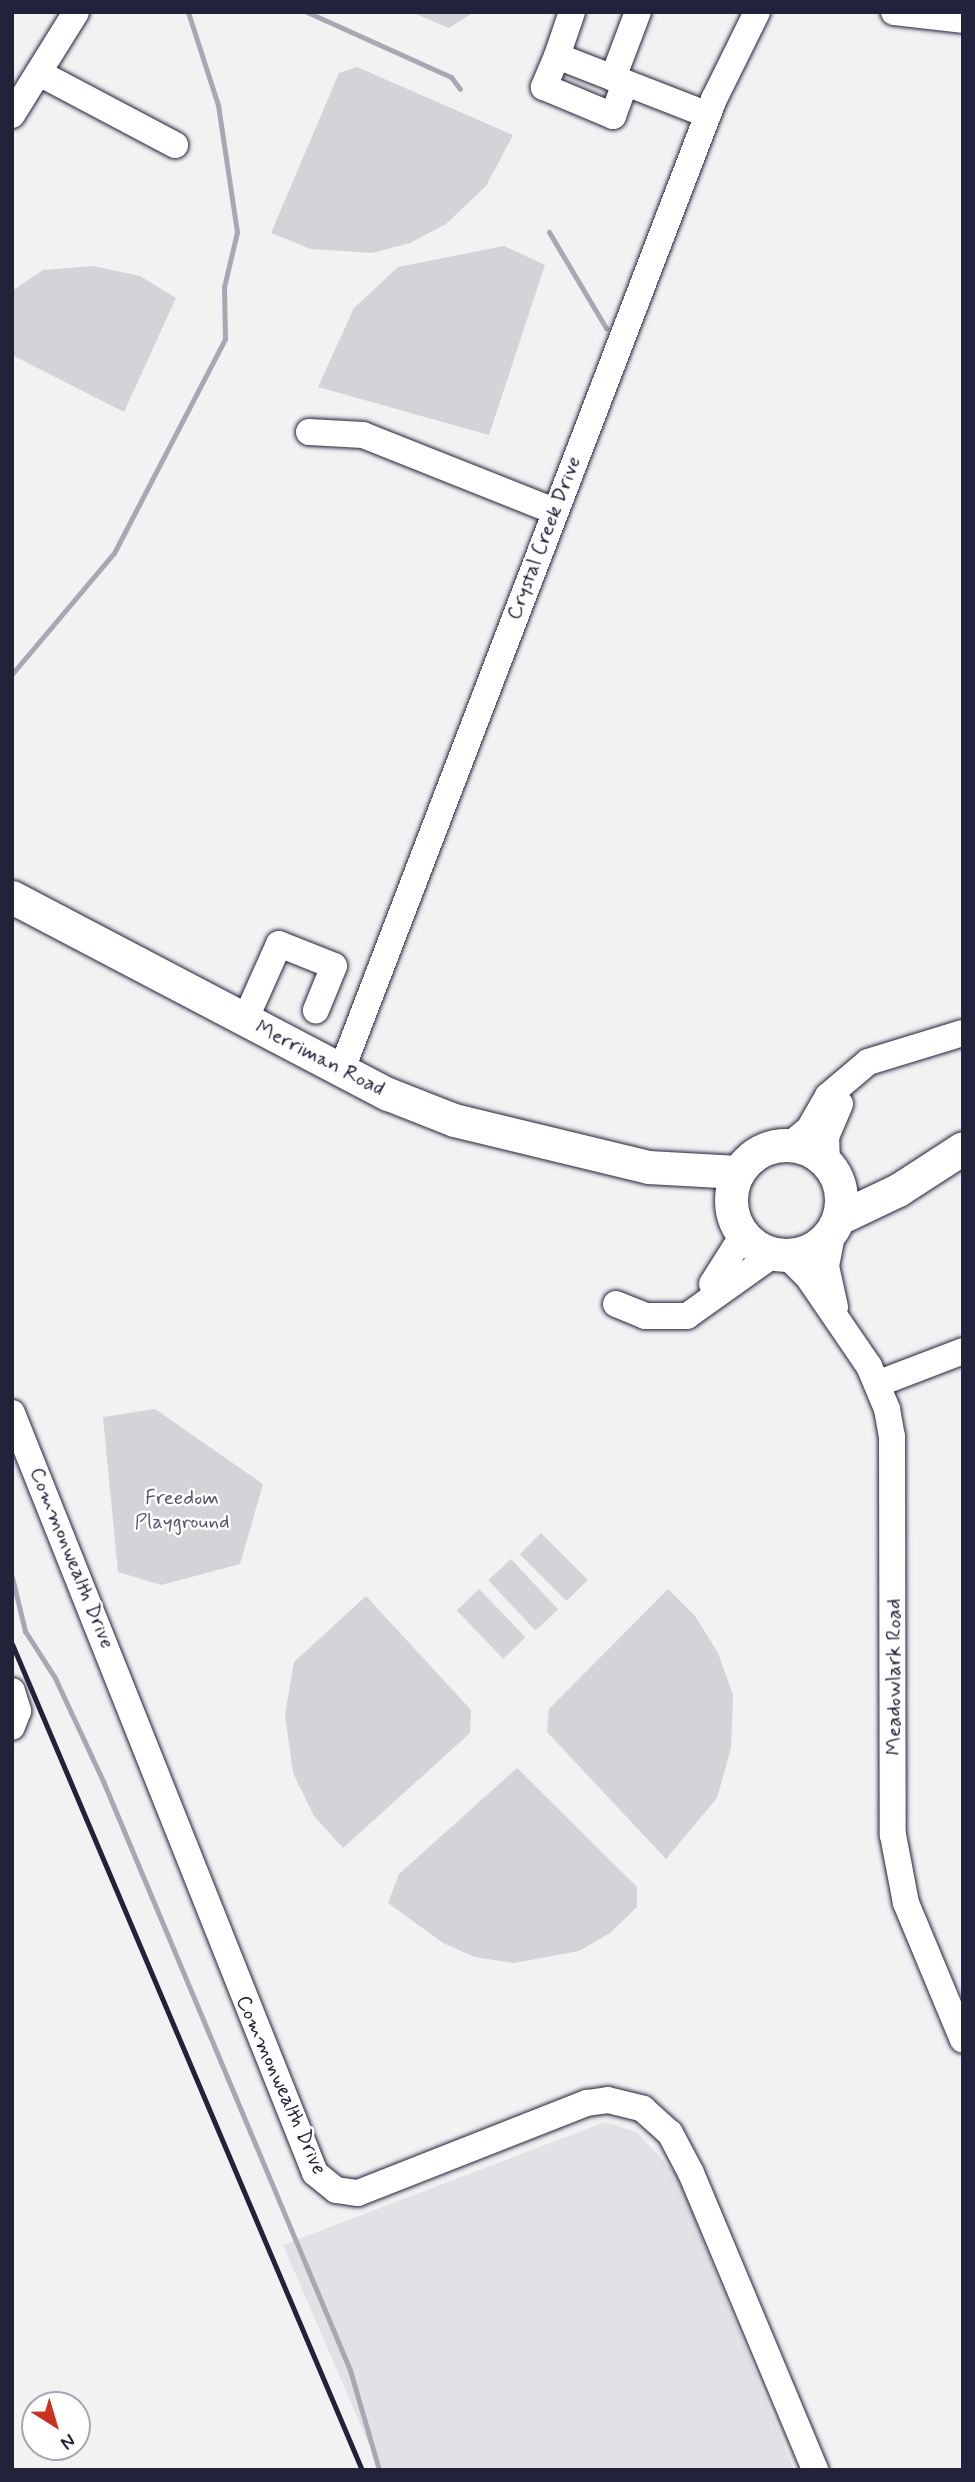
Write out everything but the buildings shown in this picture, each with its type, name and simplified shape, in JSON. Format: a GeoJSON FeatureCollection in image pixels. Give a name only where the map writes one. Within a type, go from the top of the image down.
{"type":"FeatureCollection","features":[{"type":"Feature","properties":{"kind":"main road","name":"Merriman Road"},"geometry":{"type":"LineString","coordinates":[[12,897],[342,1069],[454,1120],[648,1167],[738,1172]]}},
{"type":"Feature","properties":{"kind":"main road"},"geometry":{"type":"LineString","coordinates":[[911,1180],[863,1183],[791,1144],[761,1151],[738,1172],[737,1220],[780,1255],[813,1249],[836,1224],[911,1180],[963,1148]]}},
{"type":"Feature","properties":{"kind":"main road","name":"Merriman Road"},"geometry":{"type":"LineString","coordinates":[[648,1167],[737,1220]]}},
{"type":"Feature","properties":{"kind":"main road"},"geometry":{"type":"LineString","coordinates":[[831,1167],[841,1195],[836,1224]]}},
{"type":"Feature","properties":{"kind":"street"},"geometry":{"type":"LineString","coordinates":[[12,115],[76,12]]}},
{"type":"Feature","properties":{"kind":"street"},"geometry":{"type":"LineString","coordinates":[[572,12],[544,87],[613,116],[619,80],[638,12]]}},
{"type":"Feature","properties":{"kind":"street","name":"Crystal Creek Drive"},"geometry":{"type":"LineString","coordinates":[[342,1069],[554,511],[708,116],[757,12]]}},
{"type":"Feature","properties":{"kind":"street"},"geometry":{"type":"LineString","coordinates":[[894,12],[963,20]]}},
{"type":"Feature","properties":{"kind":"street"},"geometry":{"type":"LineString","coordinates":[[557,56],[708,116]]}},
{"type":"Feature","properties":{"kind":"street"},"geometry":{"type":"LineString","coordinates":[[38,73],[175,145]]}},
{"type":"Feature","properties":{"kind":"street"},"geometry":{"type":"LineString","coordinates":[[309,432],[363,435],[554,511]]}},
{"type":"Feature","properties":{"kind":"street"},"geometry":{"type":"LineString","coordinates":[[245,1020],[279,944],[334,966],[316,1010]]}},
{"type":"Feature","properties":{"kind":"street"},"geometry":{"type":"LineString","coordinates":[[791,1144],[841,1085],[867,1062],[963,1032]]}},
{"type":"Feature","properties":{"kind":"street"},"geometry":{"type":"LineString","coordinates":[[831,1167],[825,1146],[841,1102],[841,1085]]}},
{"type":"Feature","properties":{"kind":"street"},"geometry":{"type":"LineString","coordinates":[[703,1305],[737,1220]]}},
{"type":"Feature","properties":{"kind":"street","name":"Meadowlark Road"},"geometry":{"type":"LineString","coordinates":[[835,1316],[825,1266],[836,1224]]}},
{"type":"Feature","properties":{"kind":"street"},"geometry":{"type":"LineString","coordinates":[[616,1304],[667,1320],[703,1305],[747,1268],[780,1255]]}},
{"type":"Feature","properties":{"kind":"street","name":"Meadowlark Road"},"geometry":{"type":"LineString","coordinates":[[780,1255],[835,1316],[877,1384],[892,1436],[896,1860],[906,1903],[963,2040]]}},
{"type":"Feature","properties":{"kind":"street"},"geometry":{"type":"LineString","coordinates":[[877,1384],[963,1351]]}},
{"type":"Feature","properties":{"kind":"street","name":"Commonwealth Drive"},"geometry":{"type":"LineString","coordinates":[[12,1413],[315,2173],[336,2190],[358,2193],[587,2103],[608,2100],[643,2109],[670,2133],[691,2173],[815,2470]]}},
{"type":"Feature","properties":{"kind":"street"},"geometry":{"type":"LineString","coordinates":[[12,1691],[18,1711],[12,1727]]}},
{"type":"Feature","properties":{"kind":"shaded area"},"geometry":{"type":"Polygon","coordinates":[[[605,2122],[636,2132],[677,2175],[794,2470],[380,2470],[283,2245],[605,2122]]]}},
{"type":"Feature","properties":{"kind":"green space"},"geometry":{"type":"Polygon","coordinates":[[[411,12],[474,12],[449,28],[411,12]]]}},
{"type":"Feature","properties":{"kind":"green space"},"geometry":{"type":"Polygon","coordinates":[[[357,67],[513,135],[486,186],[446,224],[410,243],[372,253],[311,249],[271,233],[339,73],[357,67]]]}},
{"type":"Feature","properties":{"kind":"green space"},"geometry":{"type":"Polygon","coordinates":[[[504,246],[545,265],[489,435],[318,387],[354,308],[398,267],[504,246]]]}},
{"type":"Feature","properties":{"kind":"green space"},"geometry":{"type":"Polygon","coordinates":[[[93,266],[140,276],[176,298],[124,412],[12,355],[12,291],[43,270],[93,266]]]}},
{"type":"Feature","properties":{"kind":"green space","name":"Freedom Playground"},"geometry":{"type":"Polygon","coordinates":[[[155,1409],[263,1484],[240,1564],[161,1585],[118,1572],[103,1417],[155,1409]]]}},
{"type":"Feature","properties":{"kind":"green space"},"geometry":{"type":"Polygon","coordinates":[[[541,1533],[588,1580],[566,1601],[520,1554],[541,1533]]]}},
{"type":"Feature","properties":{"kind":"green space"},"geometry":{"type":"Polygon","coordinates":[[[511,1559],[558,1609],[535,1631],[488,1580],[511,1559]]]}},
{"type":"Feature","properties":{"kind":"green space"},"geometry":{"type":"Polygon","coordinates":[[[479,1589],[526,1637],[503,1659],[457,1611],[479,1589]]]}},
{"type":"Feature","properties":{"kind":"green space"},"geometry":{"type":"Polygon","coordinates":[[[668,1589],[695,1616],[718,1653],[733,1695],[731,1748],[717,1798],[666,1859],[547,1732],[549,1709],[668,1589]]]}},
{"type":"Feature","properties":{"kind":"green space"},"geometry":{"type":"Polygon","coordinates":[[[366,1596],[471,1710],[470,1733],[343,1848],[314,1816],[293,1773],[285,1715],[294,1662],[366,1596]]]}},
{"type":"Feature","properties":{"kind":"green space"},"geometry":{"type":"Polygon","coordinates":[[[517,1768],[637,1887],[637,1907],[610,1933],[579,1951],[514,1963],[475,1957],[443,1943],[388,1903],[399,1874],[517,1768]]]}},
{"type":"Feature","properties":{"kind":"waterway"},"geometry":{"type":"LineString","coordinates":[[12,674],[114,553],[225,339],[224,287],[237,232],[218,105],[188,12]]}},
{"type":"Feature","properties":{"kind":"waterway"},"geometry":{"type":"LineString","coordinates":[[307,12],[451,77],[460,89]]}},
{"type":"Feature","properties":{"kind":"waterway"},"geometry":{"type":"LineString","coordinates":[[549,232],[606,328]]}},
{"type":"Feature","properties":{"kind":"waterway"},"geometry":{"type":"LineString","coordinates":[[12,1577],[25,1631],[55,1678],[103,1781],[350,2370],[379,2470]]}},
{"type":"Feature","properties":{"kind":"railway"},"geometry":{"type":"LineString","coordinates":[[12,1644],[362,2470]]}}]}
